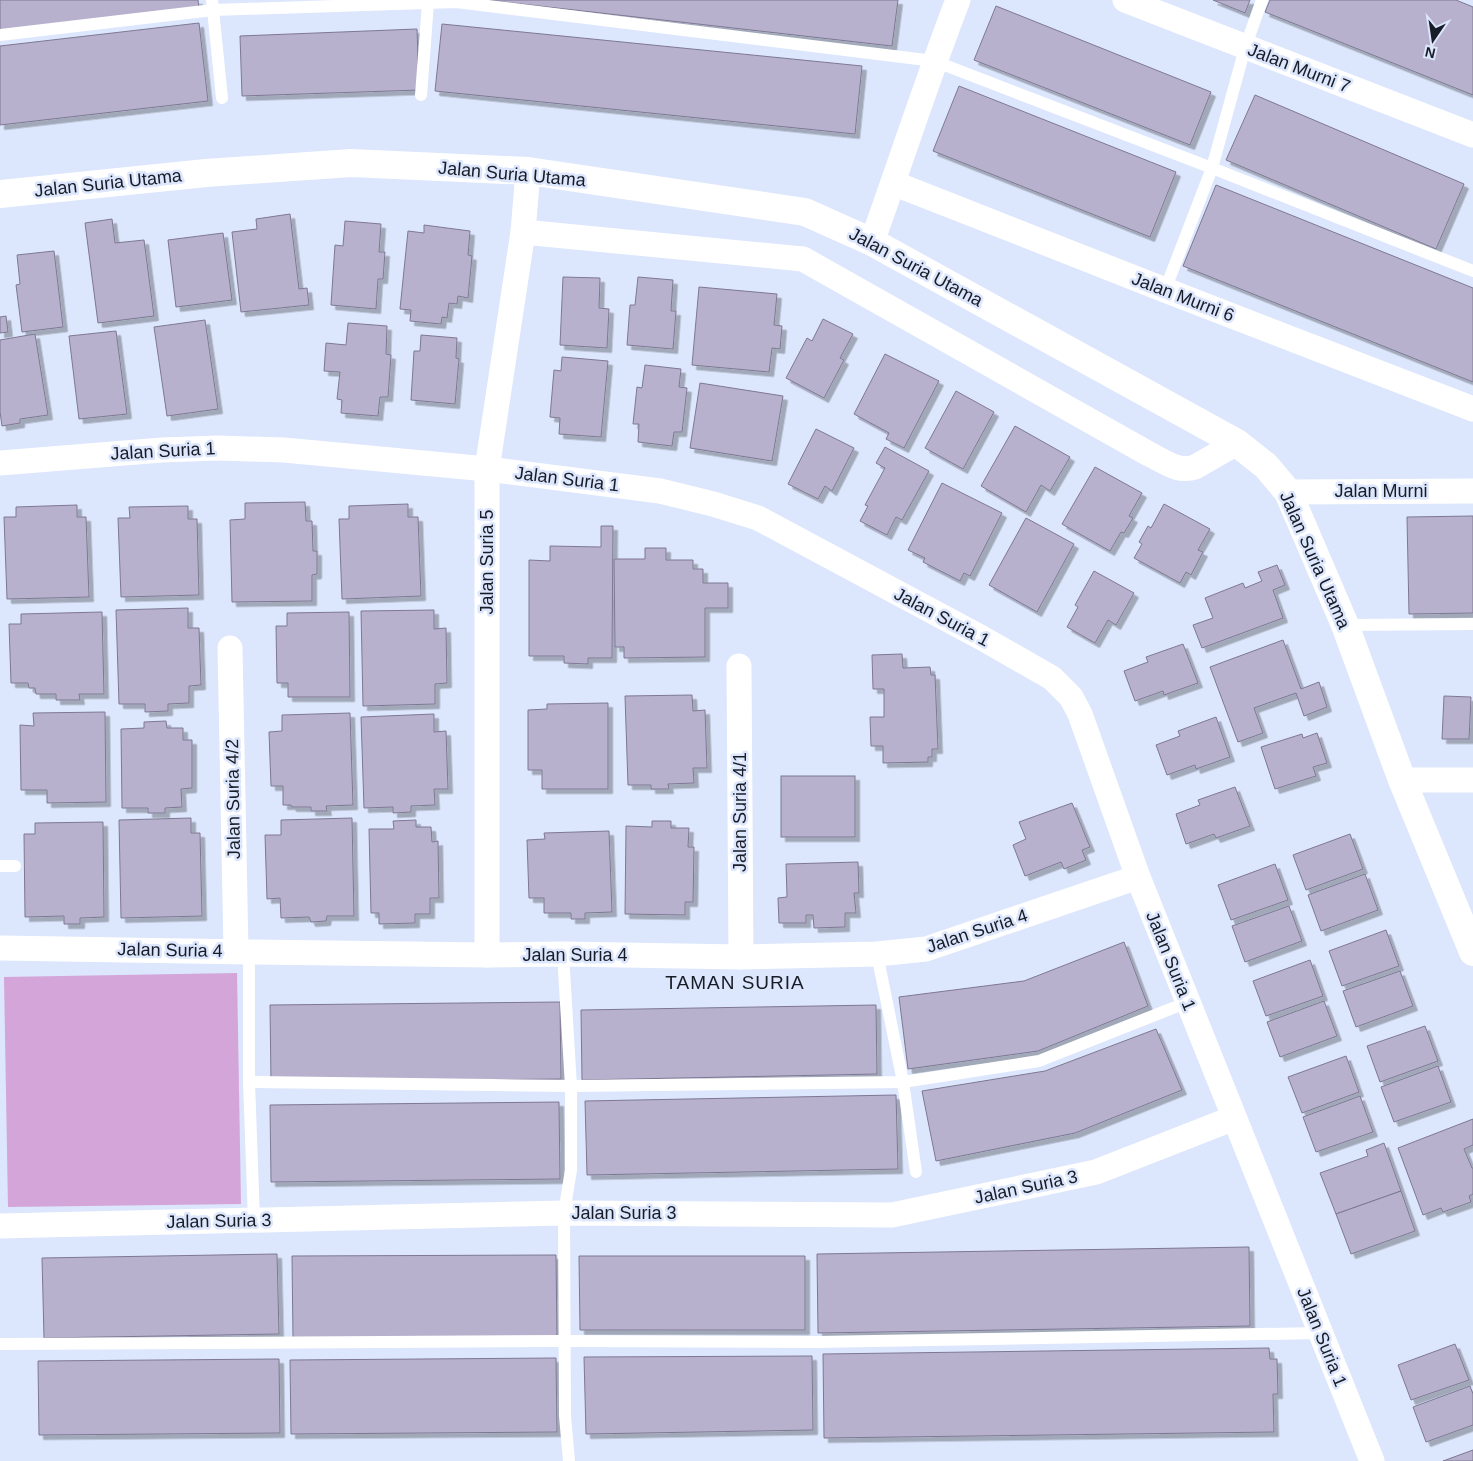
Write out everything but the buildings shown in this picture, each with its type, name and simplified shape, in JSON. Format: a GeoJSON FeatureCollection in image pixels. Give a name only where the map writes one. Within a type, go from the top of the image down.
{"type":"FeatureCollection","features":[{"type":"Feature","properties":{"kind":"main road","name":"Jalan Suria Utama"},"geometry":{"type":"LineString","coordinates":[[0,194],[206,173],[351,163],[528,171],[805,212],[872,242],[1237,443],[1266,466],[1288,492],[1345,625],[1402,780],[1473,952]]}},
{"type":"Feature","properties":{"kind":"street"},"geometry":{"type":"LineString","coordinates":[[872,242],[934,61],[958,0]]}},
{"type":"Feature","properties":{"kind":"street","name":"Jalan Murni 7"},"geometry":{"type":"LineString","coordinates":[[1125,0],[1473,136]]}},
{"type":"Feature","properties":{"kind":"street","name":"Jalan Suria 5"},"geometry":{"type":"LineString","coordinates":[[487,955],[487,469],[523,232],[528,171]]}},
{"type":"Feature","properties":{"kind":"street","name":"Jalan Murni 6"},"geometry":{"type":"LineString","coordinates":[[893,183],[1473,409]]}},
{"type":"Feature","properties":{"kind":"street"},"geometry":{"type":"LineString","coordinates":[[523,232],[803,259],[1175,467],[1188,469],[1195,467],[1237,443]]}},
{"type":"Feature","properties":{"kind":"street","name":"Jalan Suria 1"},"geometry":{"type":"LineString","coordinates":[[0,463],[162,450],[218,448],[284,450],[487,469],[660,492],[713,504],[758,518],[982,638],[1052,678],[1071,698],[1080,714],[1138,877],[1372,1461]]}},
{"type":"Feature","properties":{"kind":"street","name":"Jalan Murni"},"geometry":{"type":"LineString","coordinates":[[1288,492],[1473,491]]}},
{"type":"Feature","properties":{"kind":"street","name":"Jalan Suria 4/2"},"geometry":{"type":"LineString","coordinates":[[230,648],[242,952]]}},
{"type":"Feature","properties":{"kind":"street","name":"Jalan Suria 4/1"},"geometry":{"type":"LineString","coordinates":[[739,666],[741,957]]}},
{"type":"Feature","properties":{"kind":"street"},"geometry":{"type":"LineString","coordinates":[[1402,780],[1473,780]]}},
{"type":"Feature","properties":{"kind":"street","name":"Jalan Suria 4"},"geometry":{"type":"LineString","coordinates":[[0,948],[741,957],[877,954],[926,949],[1138,877]]}},
{"type":"Feature","properties":{"kind":"street","name":"Jalan Suria 3"},"geometry":{"type":"LineString","coordinates":[[0,1226],[564,1213],[892,1214],[1096,1172],[1234,1118]]}},
{"type":"Feature","properties":{"kind":"lane"},"geometry":{"type":"LineString","coordinates":[[1164,290],[1212,168],[1245,48],[1262,0]]}},
{"type":"Feature","properties":{"kind":"lane"},"geometry":{"type":"LineString","coordinates":[[0,35],[212,5],[428,3],[456,1],[934,61],[1473,271]]}},
{"type":"Feature","properties":{"kind":"lane"},"geometry":{"type":"LineString","coordinates":[[421,95],[428,3]]}},
{"type":"Feature","properties":{"kind":"lane"},"geometry":{"type":"LineString","coordinates":[[212,5],[222,98]]}},
{"type":"Feature","properties":{"kind":"lane"},"geometry":{"type":"LineString","coordinates":[[1345,625],[1473,624]]}},
{"type":"Feature","properties":{"kind":"lane"},"geometry":{"type":"LineString","coordinates":[[0,866],[15,866]]}},
{"type":"Feature","properties":{"kind":"lane"},"geometry":{"type":"LineString","coordinates":[[242,952],[254,1220]]}},
{"type":"Feature","properties":{"kind":"lane"},"geometry":{"type":"LineString","coordinates":[[563,954],[571,1086],[572,1170],[564,1213],[565,1416],[569,1461]]}},
{"type":"Feature","properties":{"kind":"lane"},"geometry":{"type":"LineString","coordinates":[[877,954],[903,1082],[916,1172]]}},
{"type":"Feature","properties":{"kind":"lane"},"geometry":{"type":"LineString","coordinates":[[249,1082],[571,1086],[903,1082],[1039,1060],[1188,1002]]}},
{"type":"Feature","properties":{"kind":"lane"},"geometry":{"type":"LineString","coordinates":[[0,1344],[564,1341],[816,1342],[1320,1333]]}},
{"type":"Feature","properties":{"kind":"shaded area"},"geometry":{"type":"Polygon","coordinates":[[[237,973],[241,1204],[8,1207],[4,977],[237,973]]]}},
{"type":"Feature","properties":{"kind":"district","name":"TAMAN SURIA"},"geometry":{"type":"Point","coordinates":[735,982]}}]}
